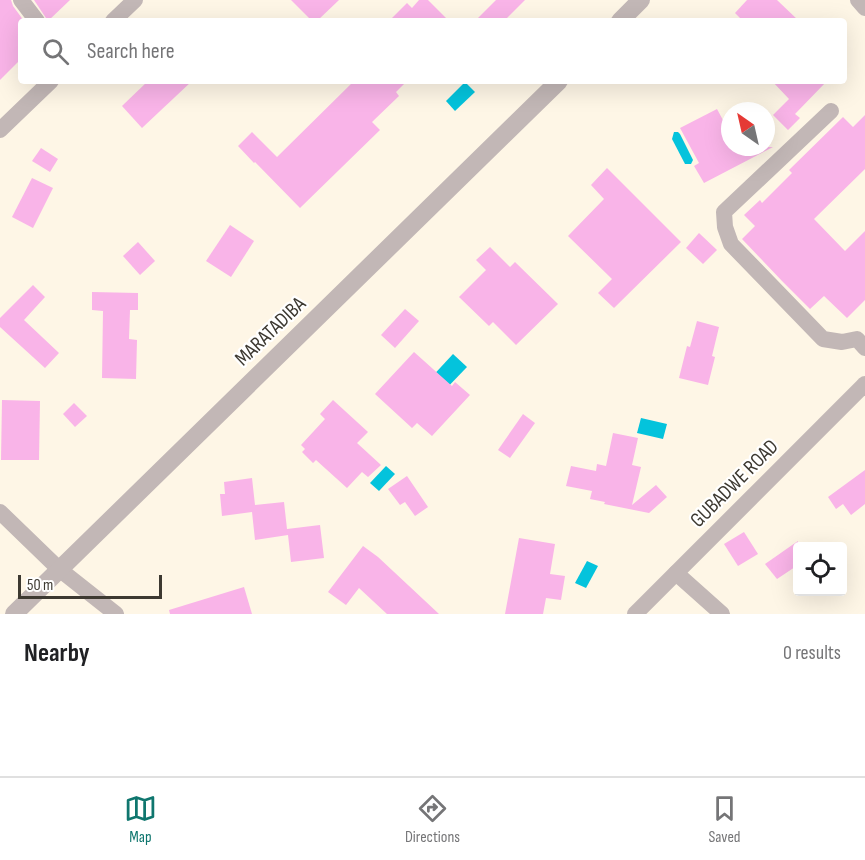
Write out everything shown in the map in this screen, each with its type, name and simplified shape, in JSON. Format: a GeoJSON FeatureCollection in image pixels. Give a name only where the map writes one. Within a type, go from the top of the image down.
{"type":"FeatureCollection","features":[{"type":"Feature","properties":{"kind":"street"},"geometry":{"type":"LineString","coordinates":[[21,0],[35,18]]}},
{"type":"Feature","properties":{"kind":"street"},"geometry":{"type":"LineString","coordinates":[[117,18],[135,0]]}},
{"type":"Feature","properties":{"kind":"street"},"geometry":{"type":"LineString","coordinates":[[623,18],[641,0]]}},
{"type":"Feature","properties":{"kind":"street"},"geometry":{"type":"LineString","coordinates":[[858,0],[865,8]]}},
{"type":"Feature","properties":{"kind":"street"},"geometry":{"type":"LineString","coordinates":[[0,130],[48,84]]}},
{"type":"Feature","properties":{"kind":"street","name":"MARATADIBA"},"geometry":{"type":"LineString","coordinates":[[14,614],[556,84]]}},
{"type":"Feature","properties":{"kind":"street"},"geometry":{"type":"LineString","coordinates":[[831,111],[724,212],[725,227],[731,244],[823,339],[843,342],[862,340]]}},
{"type":"Feature","properties":{"kind":"street","name":"GUBADWE ROAD"},"geometry":{"type":"LineString","coordinates":[[635,614],[865,384]]}},
{"type":"Feature","properties":{"kind":"street"},"geometry":{"type":"LineString","coordinates":[[0,512],[58,569],[116,614]]}},
{"type":"Feature","properties":{"kind":"street"},"geometry":{"type":"LineString","coordinates":[[676,573],[722,614]]}},
{"type":"Feature","properties":{"kind":"water"},"geometry":{"type":"Polygon","coordinates":[[[463,84],[467,84],[475,92],[455,111],[446,101],[463,84]]]}},
{"type":"Feature","properties":{"kind":"water"},"geometry":{"type":"Polygon","coordinates":[[[674,132],[680,134],[693,160],[691,164],[685,164],[672,139],[674,132]]]}},
{"type":"Feature","properties":{"kind":"water"},"geometry":{"type":"Polygon","coordinates":[[[453,354],[467,367],[441,394],[428,381],[453,354]]]}},
{"type":"Feature","properties":{"kind":"water"},"geometry":{"type":"Polygon","coordinates":[[[641,418],[667,424],[663,439],[637,433],[641,418]]]}},
{"type":"Feature","properties":{"kind":"water"},"geometry":{"type":"Polygon","coordinates":[[[386,466],[395,474],[379,491],[370,483],[386,466]]]}},
{"type":"Feature","properties":{"kind":"water"},"geometry":{"type":"Polygon","coordinates":[[[587,561],[598,566],[586,588],[575,583],[587,561]]]}},
{"type":"Feature","properties":{"kind":"building"},"geometry":{"type":"Polygon","coordinates":[[[0,0],[11,0],[22,18],[18,18],[18,62],[0,80],[0,0]]]}},
{"type":"Feature","properties":{"kind":"building"},"geometry":{"type":"Polygon","coordinates":[[[34,0],[70,0],[51,18],[46,18],[34,0]]]}},
{"type":"Feature","properties":{"kind":"building"},"geometry":{"type":"Polygon","coordinates":[[[291,0],[339,0],[320,18],[309,18],[291,0]]]}},
{"type":"Feature","properties":{"kind":"building"},"geometry":{"type":"Polygon","coordinates":[[[419,0],[428,0],[446,18],[392,18],[407,3],[412,8],[419,0]]]}},
{"type":"Feature","properties":{"kind":"building"},"geometry":{"type":"Polygon","coordinates":[[[496,0],[525,0],[507,18],[478,18],[496,0]]]}},
{"type":"Feature","properties":{"kind":"building"},"geometry":{"type":"Polygon","coordinates":[[[747,0],[777,0],[796,18],[740,18],[735,13],[747,0]]]}},
{"type":"Feature","properties":{"kind":"building"},"geometry":{"type":"Polygon","coordinates":[[[145,84],[189,84],[142,128],[122,106],[145,84]]]}},
{"type":"Feature","properties":{"kind":"building"},"geometry":{"type":"Polygon","coordinates":[[[351,84],[404,84],[396,92],[399,96],[372,122],[380,130],[300,208],[238,146],[252,132],[277,157],[351,84]]]}},
{"type":"Feature","properties":{"kind":"building"},"geometry":{"type":"Polygon","coordinates":[[[775,84],[824,84],[795,114],[800,118],[788,130],[775,117],[775,113],[789,99],[775,84]]]}},
{"type":"Feature","properties":{"kind":"building"},"geometry":{"type":"Polygon","coordinates":[[[717,109],[721,116],[721,156],[756,156],[704,183],[694,166],[699,163],[680,128],[717,109]]]}},
{"type":"Feature","properties":{"kind":"building"},"geometry":{"type":"Polygon","coordinates":[[[865,115],[865,169],[814,219],[845,251],[865,231],[865,300],[847,318],[824,296],[810,309],[782,281],[742,239],[755,226],[744,215],[760,200],[762,203],[792,173],[789,170],[843,117],[853,127],[865,115]]]}},
{"type":"Feature","properties":{"kind":"building"},"geometry":{"type":"Polygon","coordinates":[[[41,148],[58,159],[50,172],[32,161],[41,148]]]}},
{"type":"Feature","properties":{"kind":"building"},"geometry":{"type":"Polygon","coordinates":[[[607,168],[681,242],[614,308],[598,293],[612,279],[568,236],[604,199],[591,185],[607,168]]]}},
{"type":"Feature","properties":{"kind":"building"},"geometry":{"type":"Polygon","coordinates":[[[32,178],[53,188],[33,228],[12,217],[32,178]]]}},
{"type":"Feature","properties":{"kind":"building"},"geometry":{"type":"Polygon","coordinates":[[[230,225],[254,241],[231,277],[206,261],[230,225]]]}},
{"type":"Feature","properties":{"kind":"building"},"geometry":{"type":"Polygon","coordinates":[[[699,233],[717,250],[703,264],[686,248],[699,233]]]}},
{"type":"Feature","properties":{"kind":"building"},"geometry":{"type":"Polygon","coordinates":[[[138,242],[155,261],[140,275],[123,256],[138,242]]]}},
{"type":"Feature","properties":{"kind":"building"},"geometry":{"type":"Polygon","coordinates":[[[490,247],[510,267],[515,262],[558,304],[516,345],[493,322],[489,326],[459,297],[486,270],[476,260],[490,247]]]}},
{"type":"Feature","properties":{"kind":"building"},"geometry":{"type":"Polygon","coordinates":[[[33,285],[45,297],[24,320],[59,353],[45,368],[0,327],[0,318],[33,285]]]}},
{"type":"Feature","properties":{"kind":"building"},"geometry":{"type":"Polygon","coordinates":[[[92,292],[138,293],[138,310],[130,310],[129,339],[137,340],[136,379],[102,378],[103,311],[92,310],[92,292]]]}},
{"type":"Feature","properties":{"kind":"building"},"geometry":{"type":"Polygon","coordinates":[[[405,309],[419,321],[395,348],[381,335],[405,309]]]}},
{"type":"Feature","properties":{"kind":"building"},"geometry":{"type":"Polygon","coordinates":[[[697,321],[719,327],[708,385],[679,378],[687,346],[690,347],[697,321]]]}},
{"type":"Feature","properties":{"kind":"building"},"geometry":{"type":"Polygon","coordinates":[[[414,352],[452,386],[455,382],[470,395],[432,436],[417,423],[412,428],[375,394],[414,352]]]}},
{"type":"Feature","properties":{"kind":"building"},"geometry":{"type":"Polygon","coordinates":[[[2,400],[40,401],[39,460],[1,460],[2,400]]]}},
{"type":"Feature","properties":{"kind":"building"},"geometry":{"type":"Polygon","coordinates":[[[333,400],[368,432],[357,443],[381,465],[368,477],[362,472],[347,488],[316,460],[313,463],[302,452],[305,449],[301,445],[325,419],[320,414],[333,400]]]}},
{"type":"Feature","properties":{"kind":"building"},"geometry":{"type":"Polygon","coordinates":[[[74,403],[87,416],[75,427],[63,414],[74,403]]]}},
{"type":"Feature","properties":{"kind":"building"},"geometry":{"type":"Polygon","coordinates":[[[523,414],[535,423],[510,458],[498,450],[523,414]]]}},
{"type":"Feature","properties":{"kind":"building"},"geometry":{"type":"Polygon","coordinates":[[[613,433],[638,438],[632,465],[641,467],[632,505],[656,485],[667,497],[649,513],[604,504],[605,502],[590,499],[592,491],[566,486],[571,466],[596,471],[597,464],[606,466],[613,433]]]}},
{"type":"Feature","properties":{"kind":"building"},"geometry":{"type":"Polygon","coordinates":[[[865,470],[865,504],[851,515],[843,504],[836,509],[828,497],[865,470]]]}},
{"type":"Feature","properties":{"kind":"building"},"geometry":{"type":"Polygon","coordinates":[[[407,476],[428,507],[415,516],[405,502],[400,505],[388,489],[407,476]]]}},
{"type":"Feature","properties":{"kind":"building"},"geometry":{"type":"Polygon","coordinates":[[[252,478],[255,505],[284,502],[287,529],[320,525],[324,558],[291,562],[288,535],[255,540],[252,512],[222,516],[220,494],[225,494],[224,482],[252,478]]]}},
{"type":"Feature","properties":{"kind":"building"},"geometry":{"type":"Polygon","coordinates":[[[744,532],[758,554],[738,566],[724,544],[744,532]]]}},
{"type":"Feature","properties":{"kind":"building"},"geometry":{"type":"Polygon","coordinates":[[[519,538],[555,544],[550,574],[565,576],[561,600],[546,598],[543,614],[505,614],[519,538]]]}},
{"type":"Feature","properties":{"kind":"building"},"geometry":{"type":"Polygon","coordinates":[[[793,544],[793,568],[777,579],[765,564],[793,544]]]}},
{"type":"Feature","properties":{"kind":"building"},"geometry":{"type":"Polygon","coordinates":[[[363,546],[378,557],[439,614],[387,614],[359,588],[346,605],[328,592],[363,546]]]}},
{"type":"Feature","properties":{"kind":"building"},"geometry":{"type":"Polygon","coordinates":[[[244,587],[252,614],[170,614],[169,610],[244,587]]]}}]}
